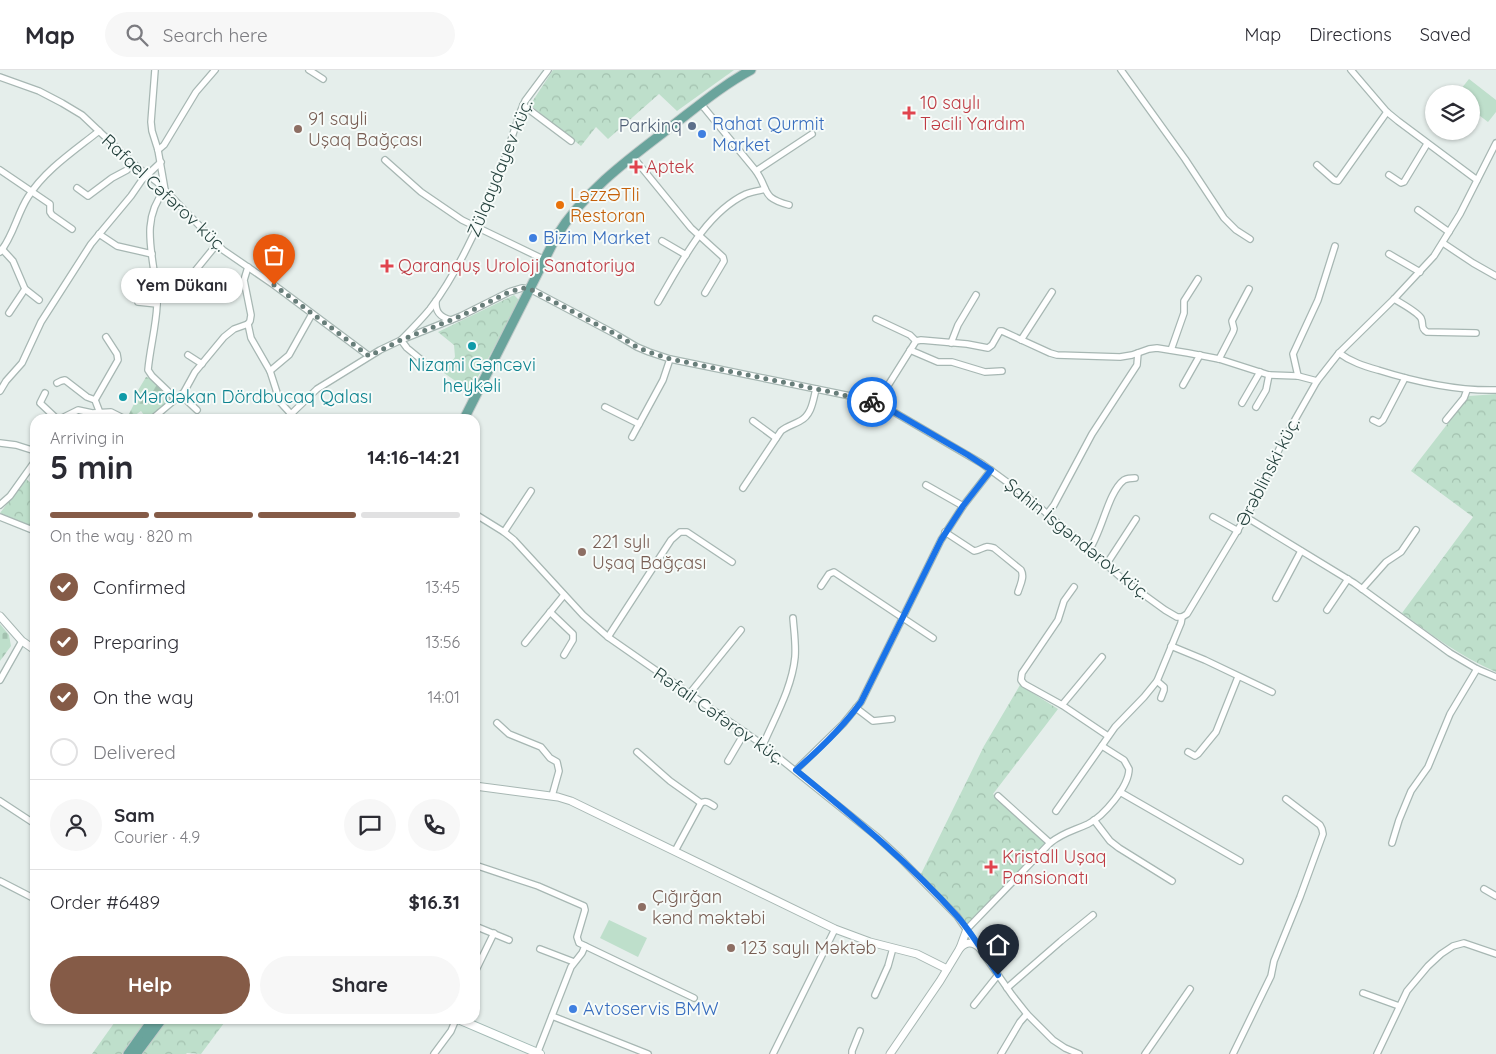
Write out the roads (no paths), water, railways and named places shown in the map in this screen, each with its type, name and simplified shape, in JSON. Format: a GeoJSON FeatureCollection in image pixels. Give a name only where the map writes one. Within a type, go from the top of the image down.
{"type":"FeatureCollection","features":[{"type":"Feature","properties":{"kind":"main road"},"geometry":{"type":"LineString","coordinates":[[467,414],[556,237],[572,213],[587,197],[633,157],[701,104],[751,70]]}},
{"type":"Feature","properties":{"kind":"main road"},"geometry":{"type":"LineString","coordinates":[[128,1054],[149,1024]]}},
{"type":"Feature","properties":{"kind":"main road"},"geometry":{"type":"LineString","coordinates":[[136,1054],[158,1024]]}},
{"type":"Feature","properties":{"kind":"main road"},"geometry":{"type":"LineString","coordinates":[[469,1024],[538,1054]]}},
{"type":"Feature","properties":{"kind":"street"},"geometry":{"type":"LineString","coordinates":[[155,70],[151,122],[161,162],[165,190],[156,201],[151,217],[152,254],[157,304],[148,370],[152,376],[197,410]]}},
{"type":"Feature","properties":{"kind":"street"},"geometry":{"type":"LineString","coordinates":[[158,150],[164,144],[196,92],[215,70]]}},
{"type":"Feature","properties":{"kind":"street"},"geometry":{"type":"LineString","coordinates":[[309,70],[323,79]]}},
{"type":"Feature","properties":{"kind":"street","name":"Zülqaydayev küç."},"geometry":{"type":"LineString","coordinates":[[401,340],[422,319],[436,301],[477,228],[504,161],[523,106],[548,70]]}},
{"type":"Feature","properties":{"kind":"street"},"geometry":{"type":"LineString","coordinates":[[1121,70],[1185,159],[1224,218],[1236,230],[1250,239]]}},
{"type":"Feature","properties":{"kind":"street"},"geometry":{"type":"LineString","coordinates":[[1351,70],[1387,112],[1477,180]]}},
{"type":"Feature","properties":{"kind":"street","name":"Rafael Cəfərov küç."},"geometry":{"type":"LineString","coordinates":[[0,77],[30,87],[82,115],[165,190],[217,244],[369,356]]}},
{"type":"Feature","properties":{"kind":"street"},"geometry":{"type":"LineString","coordinates":[[701,104],[762,178],[765,189],[772,199],[788,205]]}},
{"type":"Feature","properties":{"kind":"street"},"geometry":{"type":"LineString","coordinates":[[523,106],[571,141]]}},
{"type":"Feature","properties":{"kind":"street"},"geometry":{"type":"LineString","coordinates":[[1317,165],[1334,180],[1338,181],[1387,112]]}},
{"type":"Feature","properties":{"kind":"street"},"geometry":{"type":"LineString","coordinates":[[39,300],[25,289],[13,260],[1,251],[32,192],[58,165],[99,131]]}},
{"type":"Feature","properties":{"kind":"street"},"geometry":{"type":"LineString","coordinates":[[756,171],[812,134]]}},
{"type":"Feature","properties":{"kind":"street","name":"Ərəblinski küç."},"geometry":{"type":"LineString","coordinates":[[1056,811],[1108,736],[1157,680],[1182,617],[1188,614],[1246,517],[1291,425],[1317,381],[1339,353],[1394,299],[1434,256],[1443,243],[1496,143]]}},
{"type":"Feature","properties":{"kind":"street"},"geometry":{"type":"LineString","coordinates":[[1389,175],[1401,183],[1404,182],[1427,144]]}},
{"type":"Feature","properties":{"kind":"street"},"geometry":{"type":"LineString","coordinates":[[633,157],[699,236],[723,257],[724,261],[705,293]]}},
{"type":"Feature","properties":{"kind":"street"},"geometry":{"type":"LineString","coordinates":[[385,160],[436,203],[477,228],[544,260]]}},
{"type":"Feature","properties":{"kind":"street"},"geometry":{"type":"LineString","coordinates":[[0,391],[22,363],[41,322],[91,244],[147,174],[161,162]]}},
{"type":"Feature","properties":{"kind":"street"},"geometry":{"type":"LineString","coordinates":[[77,188],[88,196],[134,164]]}},
{"type":"Feature","properties":{"kind":"street"},"geometry":{"type":"LineString","coordinates":[[0,170],[50,204],[52,215],[72,229]]}},
{"type":"Feature","properties":{"kind":"street"},"geometry":{"type":"LineString","coordinates":[[658,302],[686,255],[716,216],[748,194],[765,189]]}},
{"type":"Feature","properties":{"kind":"street"},"geometry":{"type":"LineString","coordinates":[[1418,210],[1449,232]]}},
{"type":"Feature","properties":{"kind":"street"},"geometry":{"type":"LineString","coordinates":[[99,234],[112,244],[122,248],[152,254]]}},
{"type":"Feature","properties":{"kind":"street"},"geometry":{"type":"LineString","coordinates":[[662,241],[686,255]]}},
{"type":"Feature","properties":{"kind":"street"},"geometry":{"type":"LineString","coordinates":[[1443,243],[1496,276]]}},
{"type":"Feature","properties":{"kind":"street"},"geometry":{"type":"LineString","coordinates":[[195,271],[217,244]]}},
{"type":"Feature","properties":{"kind":"street"},"geometry":{"type":"LineString","coordinates":[[1298,376],[1293,354],[1318,300],[1335,246]]}},
{"type":"Feature","properties":{"kind":"street"},"geometry":{"type":"LineString","coordinates":[[1389,254],[1420,272]]}},
{"type":"Feature","properties":{"kind":"street"},"geometry":{"type":"LineString","coordinates":[[248,268],[244,280],[251,315],[248,324],[250,338],[270,371],[280,402],[288,414]]}},
{"type":"Feature","properties":{"kind":"street"},"geometry":{"type":"LineString","coordinates":[[1171,350],[1184,313],[1184,301],[1198,279]]}},
{"type":"Feature","properties":{"kind":"street"},"geometry":{"type":"LineString","coordinates":[[291,414],[317,389],[369,356],[509,292],[522,288],[530,289]]}},
{"type":"Feature","properties":{"kind":"street"},"geometry":{"type":"LineString","coordinates":[[8,313],[25,289]]}},
{"type":"Feature","properties":{"kind":"street","name":"Şahin İsgəndərov küç."},"geometry":{"type":"LineString","coordinates":[[530,289],[637,347],[670,359],[877,403],[991,470],[1022,492],[1148,599],[1173,615],[1182,617]]}},
{"type":"Feature","properties":{"kind":"street"},"geometry":{"type":"LineString","coordinates":[[1219,359],[1233,332],[1234,326],[1232,321],[1250,289]]}},
{"type":"Feature","properties":{"kind":"street"},"geometry":{"type":"LineString","coordinates":[[1021,340],[1052,292]]}},
{"type":"Feature","properties":{"kind":"street"},"geometry":{"type":"LineString","coordinates":[[951,343],[958,325],[976,295]]}},
{"type":"Feature","properties":{"kind":"street"},"geometry":{"type":"LineString","coordinates":[[1394,299],[1420,316],[1422,328],[1427,332],[1476,333]]}},
{"type":"Feature","properties":{"kind":"street"},"geometry":{"type":"LineString","coordinates":[[436,301],[436,309],[439,314],[451,320]]}},
{"type":"Feature","properties":{"kind":"street"},"geometry":{"type":"LineString","coordinates":[[138,302],[157,304]]}},
{"type":"Feature","properties":{"kind":"street"},"geometry":{"type":"LineString","coordinates":[[270,371],[289,355],[312,314]]}},
{"type":"Feature","properties":{"kind":"street"},"geometry":{"type":"LineString","coordinates":[[876,319],[910,335],[916,341]]}},
{"type":"Feature","properties":{"kind":"street"},"geometry":{"type":"LineString","coordinates":[[163,414],[224,337],[248,324]]}},
{"type":"Feature","properties":{"kind":"street"},"geometry":{"type":"LineString","coordinates":[[877,403],[916,341],[988,348],[1002,330],[1050,353],[1067,356],[1120,357],[1149,349],[1171,350],[1219,359],[1269,375],[1298,376],[1317,381]]}},
{"type":"Feature","properties":{"kind":"street"},"geometry":{"type":"LineString","coordinates":[[95,400],[118,360],[117,354],[106,337]]}},
{"type":"Feature","properties":{"kind":"street"},"geometry":{"type":"LineString","coordinates":[[401,340],[407,348],[424,362]]}},
{"type":"Feature","properties":{"kind":"street"},"geometry":{"type":"LineString","coordinates":[[910,350],[938,362],[952,362],[984,372],[1002,371]]}},
{"type":"Feature","properties":{"kind":"street"},"geometry":{"type":"LineString","coordinates":[[1047,514],[1054,505],[1092,434],[1137,366],[1138,353]]}},
{"type":"Feature","properties":{"kind":"street"},"geometry":{"type":"LineString","coordinates":[[1339,353],[1356,362],[1405,378],[1467,390],[1496,390]]}},
{"type":"Feature","properties":{"kind":"street"},"geometry":{"type":"LineString","coordinates":[[188,355],[202,364]]}},
{"type":"Feature","properties":{"kind":"street"},"geometry":{"type":"LineString","coordinates":[[1183,384],[1200,355]]}},
{"type":"Feature","properties":{"kind":"street"},"geometry":{"type":"LineString","coordinates":[[632,437],[663,380],[670,359]]}},
{"type":"Feature","properties":{"kind":"street"},"geometry":{"type":"LineString","coordinates":[[1242,403],[1260,372]]}},
{"type":"Feature","properties":{"kind":"street"},"geometry":{"type":"LineString","coordinates":[[1256,407],[1266,390],[1269,375]]}},
{"type":"Feature","properties":{"kind":"street"},"geometry":{"type":"LineString","coordinates":[[1373,420],[1379,423],[1383,420],[1405,378]]}},
{"type":"Feature","properties":{"kind":"street"},"geometry":{"type":"LineString","coordinates":[[57,383],[65,380],[95,400],[99,406],[100,413]]}},
{"type":"Feature","properties":{"kind":"street"},"geometry":{"type":"LineString","coordinates":[[743,488],[776,438],[787,427],[805,418],[811,409],[816,389]]}},
{"type":"Feature","properties":{"kind":"street"},"geometry":{"type":"LineString","coordinates":[[1446,420],[1464,398],[1467,390]]}},
{"type":"Feature","properties":{"kind":"street"},"geometry":{"type":"LineString","coordinates":[[45,393],[40,403],[52,414]]}},
{"type":"Feature","properties":{"kind":"street"},"geometry":{"type":"LineString","coordinates":[[605,406],[639,424]]}},
{"type":"Feature","properties":{"kind":"street"},"geometry":{"type":"LineString","coordinates":[[69,414],[77,410],[92,413],[111,412],[115,414]]}},
{"type":"Feature","properties":{"kind":"street"},"geometry":{"type":"LineString","coordinates":[[753,421],[776,438]]}},
{"type":"Feature","properties":{"kind":"street"},"geometry":{"type":"LineString","coordinates":[[0,444],[23,446],[30,449]]}},
{"type":"Feature","properties":{"kind":"street"},"geometry":{"type":"LineString","coordinates":[[0,505],[10,496],[30,469]]}},
{"type":"Feature","properties":{"kind":"street"},"geometry":{"type":"LineString","coordinates":[[796,770],[833,735],[866,694],[946,532],[963,506],[991,470]]}},
{"type":"Feature","properties":{"kind":"street"},"geometry":{"type":"LineString","coordinates":[[1089,550],[1096,539],[1117,489],[1125,480],[1135,478]]}},
{"type":"Feature","properties":{"kind":"street"},"geometry":{"type":"LineString","coordinates":[[926,485],[963,506]]}},
{"type":"Feature","properties":{"kind":"street"},"geometry":{"type":"LineString","coordinates":[[504,532],[531,491]]}},
{"type":"Feature","properties":{"kind":"street"},"geometry":{"type":"LineString","coordinates":[[0,517],[30,529]]}},
{"type":"Feature","properties":{"kind":"street","name":"Rəfail Cəfərov küç."},"geometry":{"type":"LineString","coordinates":[[480,517],[504,532],[523,549],[583,615],[608,637],[763,745],[876,836],[957,916],[1027,1014],[1053,1040],[1078,1054]]}},
{"type":"Feature","properties":{"kind":"street"},"geometry":{"type":"LineString","coordinates":[[1246,517],[1348,579],[1445,650],[1477,669],[1496,677]]}},
{"type":"Feature","properties":{"kind":"street"},"geometry":{"type":"LineString","coordinates":[[1213,518],[1238,530]]}},
{"type":"Feature","properties":{"kind":"street"},"geometry":{"type":"LineString","coordinates":[[1106,565],[1136,519]]}},
{"type":"Feature","properties":{"kind":"street"},"geometry":{"type":"LineString","coordinates":[[1362,589],[1386,562],[1401,552],[1416,530]]}},
{"type":"Feature","properties":{"kind":"street"},"geometry":{"type":"LineString","coordinates":[[608,637],[671,540],[680,532],[687,532],[732,562]]}},
{"type":"Feature","properties":{"kind":"street"},"geometry":{"type":"LineString","coordinates":[[946,532],[974,551],[989,546],[994,548],[1021,570],[1023,577],[1018,592]]}},
{"type":"Feature","properties":{"kind":"street"},"geometry":{"type":"LineString","coordinates":[[1276,598],[1301,551]]}},
{"type":"Feature","properties":{"kind":"street"},"geometry":{"type":"LineString","coordinates":[[821,586],[829,574],[834,572],[933,638]]}},
{"type":"Feature","properties":{"kind":"street"},"geometry":{"type":"LineString","coordinates":[[1327,610],[1348,579]]}},
{"type":"Feature","properties":{"kind":"street"},"geometry":{"type":"LineString","coordinates":[[1074,587],[1064,601],[1058,620],[1020,676],[1024,684],[1062,705],[1108,736]]}},
{"type":"Feature","properties":{"kind":"street"},"geometry":{"type":"LineString","coordinates":[[525,643],[564,595]]}},
{"type":"Feature","properties":{"kind":"street"},"geometry":{"type":"LineString","coordinates":[[550,612],[573,634],[573,640],[564,655]]}},
{"type":"Feature","properties":{"kind":"street"},"geometry":{"type":"LineString","coordinates":[[0,616],[22,641],[30,647]]}},
{"type":"Feature","properties":{"kind":"street"},"geometry":{"type":"LineString","coordinates":[[763,745],[792,677],[795,656],[793,618]]}},
{"type":"Feature","properties":{"kind":"street"},"geometry":{"type":"LineString","coordinates":[[690,693],[741,630]]}},
{"type":"Feature","properties":{"kind":"street"},"geometry":{"type":"LineString","coordinates":[[0,680],[22,641]]}},
{"type":"Feature","properties":{"kind":"street"},"geometry":{"type":"LineString","coordinates":[[1171,646],[1272,692]]}},
{"type":"Feature","properties":{"kind":"street"},"geometry":{"type":"LineString","coordinates":[[1062,705],[1102,657]]}},
{"type":"Feature","properties":{"kind":"street"},"geometry":{"type":"LineString","coordinates":[[1392,843],[1411,791],[1431,761],[1450,714],[1477,669]]}},
{"type":"Feature","properties":{"kind":"street"},"geometry":{"type":"LineString","coordinates":[[1188,752],[1195,756],[1198,754],[1216,732],[1238,677]]}},
{"type":"Feature","properties":{"kind":"street"},"geometry":{"type":"LineString","coordinates":[[1157,680],[1164,687],[1161,698]]}},
{"type":"Feature","properties":{"kind":"street"},"geometry":{"type":"LineString","coordinates":[[856,708],[873,721],[892,719]]}},
{"type":"Feature","properties":{"kind":"street"},"geometry":{"type":"LineString","coordinates":[[497,723],[509,734],[541,747],[550,758],[557,762],[559,771],[552,796]]}},
{"type":"Feature","properties":{"kind":"street"},"geometry":{"type":"LineString","coordinates":[[728,761],[745,732]]}},
{"type":"Feature","properties":{"kind":"street"},"geometry":{"type":"LineString","coordinates":[[890,1054],[947,970],[960,948],[967,930],[1050,843],[1066,832],[1094,820],[1120,792],[1127,780],[1129,769],[1124,760],[1102,746]]}},
{"type":"Feature","properties":{"kind":"street"},"geometry":{"type":"LineString","coordinates":[[637,752],[674,784],[701,803],[704,801],[714,806]]}},
{"type":"Feature","properties":{"kind":"street"},"geometry":{"type":"LineString","coordinates":[[480,787],[552,796],[571,801],[835,928],[870,942],[925,958],[947,970]]}},
{"type":"Feature","properties":{"kind":"street"},"geometry":{"type":"LineString","coordinates":[[1120,792],[1240,862]]}},
{"type":"Feature","properties":{"kind":"street"},"geometry":{"type":"LineString","coordinates":[[998,796],[1050,843]]}},
{"type":"Feature","properties":{"kind":"street"},"geometry":{"type":"LineString","coordinates":[[1233,1054],[1271,976],[1274,961],[1323,834],[1320,825],[1286,799]]}},
{"type":"Feature","properties":{"kind":"street"},"geometry":{"type":"LineString","coordinates":[[0,801],[30,821]]}},
{"type":"Feature","properties":{"kind":"street"},"geometry":{"type":"LineString","coordinates":[[676,851],[701,803]]}},
{"type":"Feature","properties":{"kind":"street"},"geometry":{"type":"LineString","coordinates":[[1094,820],[1110,841],[1172,881]]}},
{"type":"Feature","properties":{"kind":"street"},"geometry":{"type":"LineString","coordinates":[[480,867],[538,886],[584,906],[585,910],[577,937],[579,943],[694,998]]}},
{"type":"Feature","properties":{"kind":"street"},"geometry":{"type":"LineString","coordinates":[[0,881],[30,896]]}},
{"type":"Feature","properties":{"kind":"street"},"geometry":{"type":"LineString","coordinates":[[1484,889],[1496,896]]}},
{"type":"Feature","properties":{"kind":"street"},"geometry":{"type":"LineString","coordinates":[[1007,988],[1060,940],[1093,915]]}},
{"type":"Feature","properties":{"kind":"street"},"geometry":{"type":"LineString","coordinates":[[480,928],[509,940]]}},
{"type":"Feature","properties":{"kind":"street"},"geometry":{"type":"LineString","coordinates":[[773,1054],[835,928]]}},
{"type":"Feature","properties":{"kind":"street"},"geometry":{"type":"LineString","coordinates":[[480,962],[494,933]]}},
{"type":"Feature","properties":{"kind":"street"},"geometry":{"type":"LineString","coordinates":[[960,948],[969,942],[980,948]]}},
{"type":"Feature","properties":{"kind":"street"},"geometry":{"type":"LineString","coordinates":[[1377,1054],[1407,991],[1428,966],[1453,946],[1464,942],[1496,954]]}},
{"type":"Feature","properties":{"kind":"street"},"geometry":{"type":"LineString","coordinates":[[538,1054],[574,962],[585,946]]}},
{"type":"Feature","properties":{"kind":"street"},"geometry":{"type":"LineString","coordinates":[[875,995],[888,966],[893,948]]}},
{"type":"Feature","properties":{"kind":"street"},"geometry":{"type":"LineString","coordinates":[[540,949],[574,962]]}},
{"type":"Feature","properties":{"kind":"street"},"geometry":{"type":"LineString","coordinates":[[974,1005],[998,975]]}},
{"type":"Feature","properties":{"kind":"street"},"geometry":{"type":"LineString","coordinates":[[1145,1054],[1190,989]]}},
{"type":"Feature","properties":{"kind":"street"},"geometry":{"type":"LineString","coordinates":[[1364,993],[1399,1006]]}},
{"type":"Feature","properties":{"kind":"street"},"geometry":{"type":"LineString","coordinates":[[1001,1054],[1020,1022],[1027,1014]]}},
{"type":"Feature","properties":{"kind":"street"},"geometry":{"type":"LineString","coordinates":[[552,1016],[648,1054]]}},
{"type":"Feature","properties":{"kind":"street"},"geometry":{"type":"LineString","coordinates":[[434,1054],[454,1024]]}},
{"type":"Feature","properties":{"kind":"street"},"geometry":{"type":"LineString","coordinates":[[852,1054],[860,1031]]}},
{"type":"Feature","properties":{"kind":"place","name":"10 saylı Təcili Yardım"},"geometry":{"type":"Point","coordinates":[909,113]}},
{"type":"Feature","properties":{"kind":"place","name":"Parkinq"},"geometry":{"type":"Point","coordinates":[692,126]}},
{"type":"Feature","properties":{"kind":"place","name":"91 sayli Uşaq Bağçası"},"geometry":{"type":"Point","coordinates":[298,129]}},
{"type":"Feature","properties":{"kind":"place","name":"Rahat Qurmit Market"},"geometry":{"type":"Point","coordinates":[702,134]}},
{"type":"Feature","properties":{"kind":"place","name":"Aptek"},"geometry":{"type":"Point","coordinates":[636,167]}},
{"type":"Feature","properties":{"kind":"place","name":"LəzzƏTli Restoran"},"geometry":{"type":"Point","coordinates":[560,205]}},
{"type":"Feature","properties":{"kind":"place","name":"Bizim Market"},"geometry":{"type":"Point","coordinates":[533,238]}},
{"type":"Feature","properties":{"kind":"place","name":"Qaranquş Uroloji Sanatoriya"},"geometry":{"type":"Point","coordinates":[387,266]}},
{"type":"Feature","properties":{"kind":"place","name":"Yem Dükanı"},"geometry":{"type":"Point","coordinates":[274,285]}},
{"type":"Feature","properties":{"kind":"place","name":"Nizami Gəncəvi heykəli"},"geometry":{"type":"Point","coordinates":[472,346]}},
{"type":"Feature","properties":{"kind":"place","name":"Mərdəkan Dördbucaq Qalası"},"geometry":{"type":"Point","coordinates":[123,397]}},
{"type":"Feature","properties":{"kind":"place","name":"221 sylı Uşaq Bağçası"},"geometry":{"type":"Point","coordinates":[582,552]}},
{"type":"Feature","properties":{"kind":"place","name":"Kristall Uşaq Pansionatı"},"geometry":{"type":"Point","coordinates":[991,867]}},
{"type":"Feature","properties":{"kind":"place","name":"Çığırğan kənd məktəbi"},"geometry":{"type":"Point","coordinates":[642,907]}},
{"type":"Feature","properties":{"kind":"place","name":"123 saylı Məktəb"},"geometry":{"type":"Point","coordinates":[731,948]}},
{"type":"Feature","properties":{"kind":"place","name":"Avtoservis BMW"},"geometry":{"type":"Point","coordinates":[573,1009]}}]}
